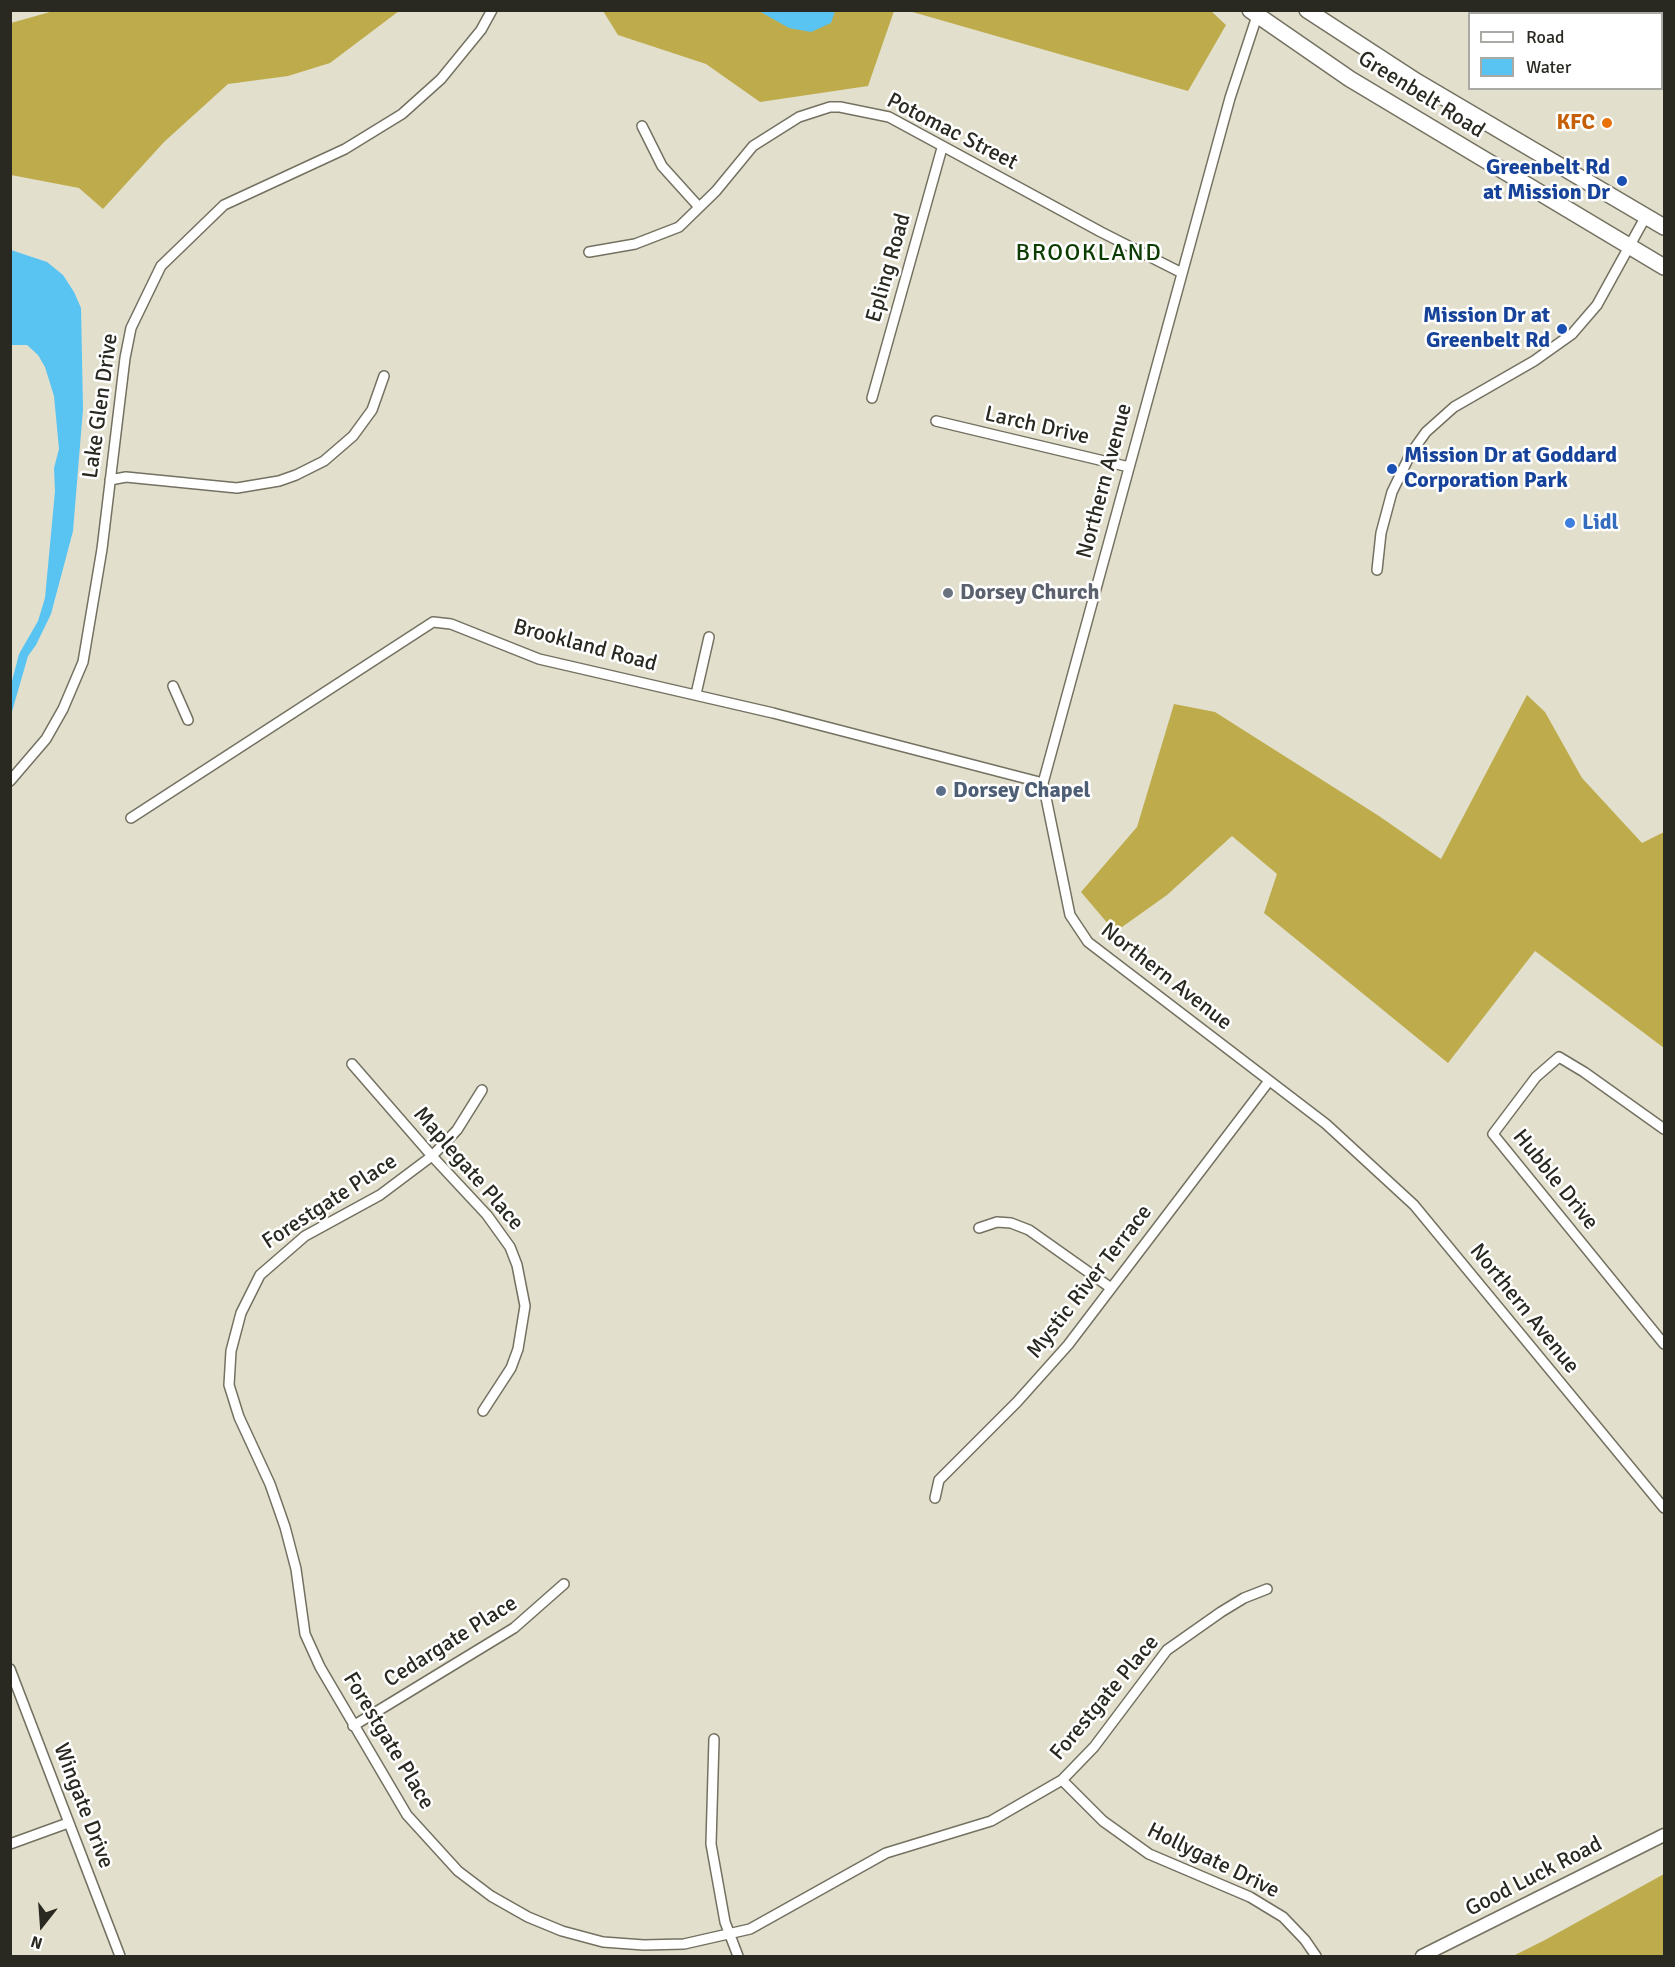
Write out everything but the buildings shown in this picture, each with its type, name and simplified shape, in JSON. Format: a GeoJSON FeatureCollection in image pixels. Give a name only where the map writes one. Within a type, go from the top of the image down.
{"type":"FeatureCollection","features":[{"type":"Feature","properties":{"kind":"main road","name":"Greenbelt Road"},"geometry":{"type":"LineString","coordinates":[[1306,10],[1416,81],[1665,227]]}},
{"type":"Feature","properties":{"kind":"main road","name":"Greenbelt Road"},"geometry":{"type":"LineString","coordinates":[[1256,13],[1379,97],[1665,267]]}},
{"type":"Feature","properties":{"kind":"street","name":"Lake Glen Drive"},"geometry":{"type":"LineString","coordinates":[[10,781],[46,739],[63,709],[83,662],[90,633],[120,391],[131,328],[161,266],[224,205],[345,149],[402,114],[441,80],[481,30],[492,10]]}},
{"type":"Feature","properties":{"kind":"street","name":"Northern Avenue"},"geometry":{"type":"LineString","coordinates":[[1256,13],[1230,98],[1043,783],[1070,915],[1078,931],[1110,960],[1326,1124],[1414,1205],[1665,1508]]}},
{"type":"Feature","properties":{"kind":"street","name":"Potomac Street"},"geometry":{"type":"LineString","coordinates":[[589,252],[634,244],[679,227],[716,191],[753,146],[799,117],[830,107],[866,110],[889,117],[942,148],[1182,273]]}},
{"type":"Feature","properties":{"kind":"street"},"geometry":{"type":"LineString","coordinates":[[642,126],[662,166],[699,207]]}},
{"type":"Feature","properties":{"kind":"street","name":"Epling Road"},"geometry":{"type":"LineString","coordinates":[[872,398],[942,148]]}},
{"type":"Feature","properties":{"kind":"street"},"geometry":{"type":"LineString","coordinates":[[1377,570],[1381,533],[1392,492],[1411,453],[1426,432],[1454,407],[1534,361],[1572,334],[1597,304],[1646,216]]}},
{"type":"Feature","properties":{"kind":"street"},"geometry":{"type":"LineString","coordinates":[[110,480],[126,477],[237,488],[279,481],[296,475],[324,461],[353,436],[372,410],[384,376]]}},
{"type":"Feature","properties":{"kind":"street","name":"Larch Drive"},"geometry":{"type":"LineString","coordinates":[[936,422],[1129,467]]}},
{"type":"Feature","properties":{"kind":"street","name":"Brookland Road"},"geometry":{"type":"LineString","coordinates":[[131,818],[433,622],[452,624],[539,658],[623,680],[696,694],[1043,783]]}},
{"type":"Feature","properties":{"kind":"street"},"geometry":{"type":"LineString","coordinates":[[696,694],[709,637]]}},
{"type":"Feature","properties":{"kind":"street"},"geometry":{"type":"LineString","coordinates":[[173,686],[188,720]]}},
{"type":"Feature","properties":{"kind":"street","name":"Hubble Drive"},"geometry":{"type":"LineString","coordinates":[[1665,1129],[1559,1057],[1536,1077],[1492,1134],[1665,1344]]}},
{"type":"Feature","properties":{"kind":"street","name":"Maplegate Place"},"geometry":{"type":"LineString","coordinates":[[352,1064],[487,1215],[510,1247],[523,1285],[525,1306],[518,1349],[507,1376],[483,1411]]}},
{"type":"Feature","properties":{"kind":"street","name":"Mystic River Terrace"},"geometry":{"type":"LineString","coordinates":[[935,1498],[939,1480],[1017,1402],[1068,1345],[1269,1081]]}},
{"type":"Feature","properties":{"kind":"street","name":"Forestgate Place"},"geometry":{"type":"LineString","coordinates":[[482,1090],[456,1130],[432,1156],[380,1195],[305,1236],[267,1267],[250,1291],[231,1351],[232,1398],[285,1527],[296,1569],[305,1634],[353,1726],[407,1815],[458,1871],[491,1896],[528,1917],[562,1931],[603,1942],[644,1945],[684,1944],[730,1935],[784,1912],[886,1853],[991,1821],[1062,1780],[1094,1747],[1167,1650],[1228,1607],[1267,1590]]}},
{"type":"Feature","properties":{"kind":"street"},"geometry":{"type":"LineString","coordinates":[[979,1228],[997,1222],[1011,1223],[1029,1230],[1112,1288]]}},
{"type":"Feature","properties":{"kind":"street","name":"Cedargate Place"},"geometry":{"type":"LineString","coordinates":[[353,1726],[514,1628],[564,1584]]}},
{"type":"Feature","properties":{"kind":"street","name":"Wingate Drive"},"geometry":{"type":"LineString","coordinates":[[10,1669],[120,1956]]}},
{"type":"Feature","properties":{"kind":"street"},"geometry":{"type":"LineString","coordinates":[[714,1739],[711,1844],[725,1922],[738,1956]]}},
{"type":"Feature","properties":{"kind":"street","name":"Hollygate Drive"},"geometry":{"type":"LineString","coordinates":[[1062,1780],[1103,1821],[1149,1854],[1250,1897],[1283,1917],[1305,1940],[1316,1956]]}},
{"type":"Feature","properties":{"kind":"street"},"geometry":{"type":"LineString","coordinates":[[10,1844],[68,1822]]}},
{"type":"Feature","properties":{"kind":"street","name":"Good Luck Road"},"geometry":{"type":"LineString","coordinates":[[1422,1956],[1665,1835]]}},
{"type":"Feature","properties":{"kind":"shaded area"},"geometry":{"type":"Polygon","coordinates":[[[57,10],[399,11],[330,63],[288,76],[228,84],[164,142],[103,209],[79,188],[11,175],[11,23],[57,10]]]}},
{"type":"Feature","properties":{"kind":"shaded area"},"geometry":{"type":"Polygon","coordinates":[[[603,11],[894,11],[868,86],[760,102],[706,64],[618,35],[603,11]]]}},
{"type":"Feature","properties":{"kind":"shaded area"},"geometry":{"type":"Polygon","coordinates":[[[909,11],[1211,11],[1226,25],[1188,91],[909,11]]]}},
{"type":"Feature","properties":{"kind":"shaded area"},"geometry":{"type":"Polygon","coordinates":[[[1527,695],[1545,712],[1582,778],[1642,843],[1664,832],[1664,1048],[1535,951],[1448,1063],[1264,913],[1277,874],[1232,836],[1167,895],[1115,932],[1081,892],[1137,827],[1174,704],[1215,712],[1379,816],[1441,859],[1527,695]]]}},
{"type":"Feature","properties":{"kind":"shaded area"},"geometry":{"type":"Polygon","coordinates":[[[1664,1874],[1664,1956],[1513,1956],[1545,1940],[1664,1874]]]}},
{"type":"Feature","properties":{"kind":"water"},"geometry":{"type":"Polygon","coordinates":[[[759,11],[835,11],[831,23],[811,32],[789,28],[759,11]]]}},
{"type":"Feature","properties":{"kind":"water"},"geometry":{"type":"Polygon","coordinates":[[[11,250],[47,262],[63,275],[74,292],[81,308],[83,409],[73,531],[51,614],[28,656],[11,715],[11,685],[19,654],[38,621],[45,598],[55,491],[54,468],[59,449],[54,396],[45,367],[38,355],[27,345],[11,345],[11,250]]]}},
{"type":"Feature","properties":{"kind":"place","name":"KFC"},"geometry":{"type":"Point","coordinates":[1607,123]}},
{"type":"Feature","properties":{"kind":"place","name":"Greenbelt Rd at Mission Dr"},"geometry":{"type":"Point","coordinates":[1622,181]}},
{"type":"Feature","properties":{"kind":"place","name":"Mission Dr at Greenbelt Rd"},"geometry":{"type":"Point","coordinates":[1562,329]}},
{"type":"Feature","properties":{"kind":"place","name":"Mission Dr at Goddard Corporation Park"},"geometry":{"type":"Point","coordinates":[1392,469]}},
{"type":"Feature","properties":{"kind":"place","name":"Lidl"},"geometry":{"type":"Point","coordinates":[1570,523]}},
{"type":"Feature","properties":{"kind":"place","name":"Dorsey Church"},"geometry":{"type":"Point","coordinates":[948,593]}},
{"type":"Feature","properties":{"kind":"place","name":"Dorsey Chapel"},"geometry":{"type":"Point","coordinates":[941,791]}},
{"type":"Feature","properties":{"kind":"district","name":"BROOKLAND"},"geometry":{"type":"Point","coordinates":[1089,254]}}]}
